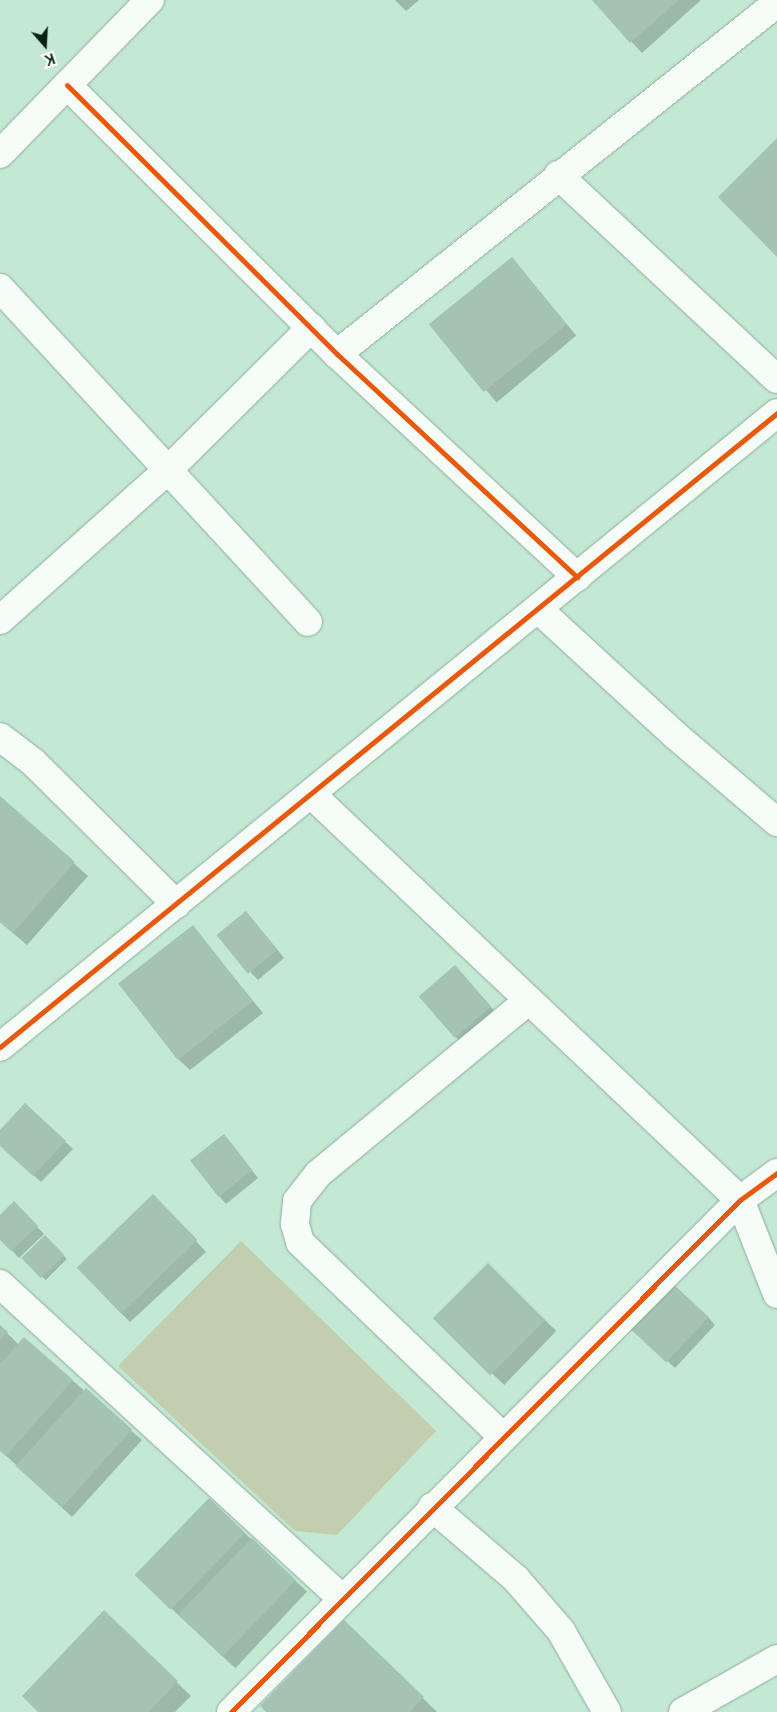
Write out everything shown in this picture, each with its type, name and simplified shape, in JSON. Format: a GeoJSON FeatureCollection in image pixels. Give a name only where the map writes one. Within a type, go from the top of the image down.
{"type":"FeatureCollection","features":[{"type":"Feature","properties":{"kind":"street"},"geometry":{"type":"LineString","coordinates":[[0,154],[150,0]]}},
{"type":"Feature","properties":{"kind":"street"},"geometry":{"type":"LineString","coordinates":[[337,354],[777,3]]}},
{"type":"Feature","properties":{"kind":"street"},"geometry":{"type":"LineString","coordinates":[[67,85],[337,354],[577,577]]}},
{"type":"Feature","properties":{"kind":"street"},"geometry":{"type":"LineString","coordinates":[[558,176],[777,379]]}},
{"type":"Feature","properties":{"kind":"street"},"geometry":{"type":"LineString","coordinates":[[0,288],[308,622]]}},
{"type":"Feature","properties":{"kind":"street"},"geometry":{"type":"LineString","coordinates":[[0,620],[168,470],[311,328]]}},
{"type":"Feature","properties":{"kind":"street"},"geometry":{"type":"LineString","coordinates":[[0,1047],[777,413]]}},
{"type":"Feature","properties":{"kind":"street"},"geometry":{"type":"LineString","coordinates":[[538,609],[675,735],[777,822]]}},
{"type":"Feature","properties":{"kind":"street"},"geometry":{"type":"LineString","coordinates":[[0,738],[33,762],[176,904]]}},
{"type":"Feature","properties":{"kind":"street"},"geometry":{"type":"LineString","coordinates":[[311,794],[740,1200],[777,1294]]}},
{"type":"Feature","properties":{"kind":"street"},"geometry":{"type":"LineString","coordinates":[[503,1437],[300,1242],[295,1224],[297,1201],[318,1174],[529,1000]]}},
{"type":"Feature","properties":{"kind":"street"},"geometry":{"type":"LineString","coordinates":[[231,1712],[432,1507],[740,1200],[777,1173]]}},
{"type":"Feature","properties":{"kind":"street"},"geometry":{"type":"LineString","coordinates":[[0,1284],[342,1599]]}},
{"type":"Feature","properties":{"kind":"street"},"geometry":{"type":"LineString","coordinates":[[432,1507],[516,1580],[561,1631],[607,1712]]}},
{"type":"Feature","properties":{"kind":"street"},"geometry":{"type":"LineString","coordinates":[[684,1712],[777,1659]]}},
{"type":"Feature","properties":{"kind":"green space"},"geometry":{"type":"Polygon","coordinates":[[[241,1241],[436,1431],[337,1535],[295,1531],[118,1366],[241,1241]]]}},
{"type":"Feature","properties":{"kind":"building"},"geometry":{"type":"Polygon","coordinates":[[[592,0],[679,0],[630,43],[592,0]]]}},
{"type":"Feature","properties":{"kind":"building"},"geometry":{"type":"Polygon","coordinates":[[[777,138],[777,257],[718,197],[777,138]]]}},
{"type":"Feature","properties":{"kind":"building"},"geometry":{"type":"Polygon","coordinates":[[[512,257],[567,325],[484,392],[429,324],[512,257]]]}},
{"type":"Feature","properties":{"kind":"building"},"geometry":{"type":"Polygon","coordinates":[[[0,796],[75,862],[13,933],[0,922],[0,796]]]}},
{"type":"Feature","properties":{"kind":"building"},"geometry":{"type":"Polygon","coordinates":[[[246,911],[277,950],[248,974],[216,935],[246,911]]]}},
{"type":"Feature","properties":{"kind":"building"},"geometry":{"type":"Polygon","coordinates":[[[193,925],[253,1001],[178,1060],[118,983],[193,925]]]}},
{"type":"Feature","properties":{"kind":"building"},"geometry":{"type":"Polygon","coordinates":[[[455,965],[491,1007],[455,1038],[419,996],[455,965]]]}},
{"type":"Feature","properties":{"kind":"building"},"geometry":{"type":"Polygon","coordinates":[[[25,1103],[66,1141],[33,1176],[0,1146],[0,1130],[25,1103]]]}},
{"type":"Feature","properties":{"kind":"building"},"geometry":{"type":"Polygon","coordinates":[[[224,1134],[252,1170],[218,1197],[190,1160],[224,1134]]]}},
{"type":"Feature","properties":{"kind":"building"},"geometry":{"type":"Polygon","coordinates":[[[153,1194],[197,1240],[121,1314],[77,1268],[153,1194]]]}},
{"type":"Feature","properties":{"kind":"building"},"geometry":{"type":"Polygon","coordinates":[[[14,1201],[38,1226],[11,1251],[0,1240],[0,1215],[14,1201]]]}},
{"type":"Feature","properties":{"kind":"building"},"geometry":{"type":"Polygon","coordinates":[[[45,1235],[64,1255],[41,1278],[21,1258],[45,1235]]]}},
{"type":"Feature","properties":{"kind":"building"},"geometry":{"type":"Polygon","coordinates":[[[488,1263],[545,1320],[490,1375],[433,1318],[488,1263]]]}},
{"type":"Feature","properties":{"kind":"building"},"geometry":{"type":"Polygon","coordinates":[[[672,1283],[709,1317],[666,1362],[630,1328],[672,1283]]]}},
{"type":"Feature","properties":{"kind":"building"},"geometry":{"type":"Polygon","coordinates":[[[0,1325],[8,1332],[0,1341],[0,1325]]]}},
{"type":"Feature","properties":{"kind":"building"},"geometry":{"type":"Polygon","coordinates":[[[24,1337],[73,1380],[6,1456],[0,1451],[0,1364],[24,1337]]]}},
{"type":"Feature","properties":{"kind":"building"},"geometry":{"type":"Polygon","coordinates":[[[86,1388],[132,1429],[62,1508],[16,1466],[86,1388]]]}},
{"type":"Feature","properties":{"kind":"building"},"geometry":{"type":"Polygon","coordinates":[[[209,1498],[245,1533],[171,1610],[135,1575],[209,1498]]]}},
{"type":"Feature","properties":{"kind":"building"},"geometry":{"type":"Polygon","coordinates":[[[252,1538],[296,1580],[222,1657],[178,1614],[252,1538]]]}},
{"type":"Feature","properties":{"kind":"building"},"geometry":{"type":"Polygon","coordinates":[[[104,1610],[178,1681],[149,1712],[38,1712],[22,1696],[104,1610]]]}},
{"type":"Feature","properties":{"kind":"building"},"geometry":{"type":"Polygon","coordinates":[[[344,1620],[424,1697],[410,1712],[266,1712],[260,1706],[344,1620]]]}},
{"type":"Feature","properties":{"kind":"cycle path"},"geometry":{"type":"LineString","coordinates":[[67,85],[337,354],[577,577]]}},
{"type":"Feature","properties":{"kind":"cycle path"},"geometry":{"type":"LineString","coordinates":[[0,1047],[777,413]]}},
{"type":"Feature","properties":{"kind":"cycle path"},"geometry":{"type":"LineString","coordinates":[[231,1712],[740,1200],[777,1173]]}}]}
